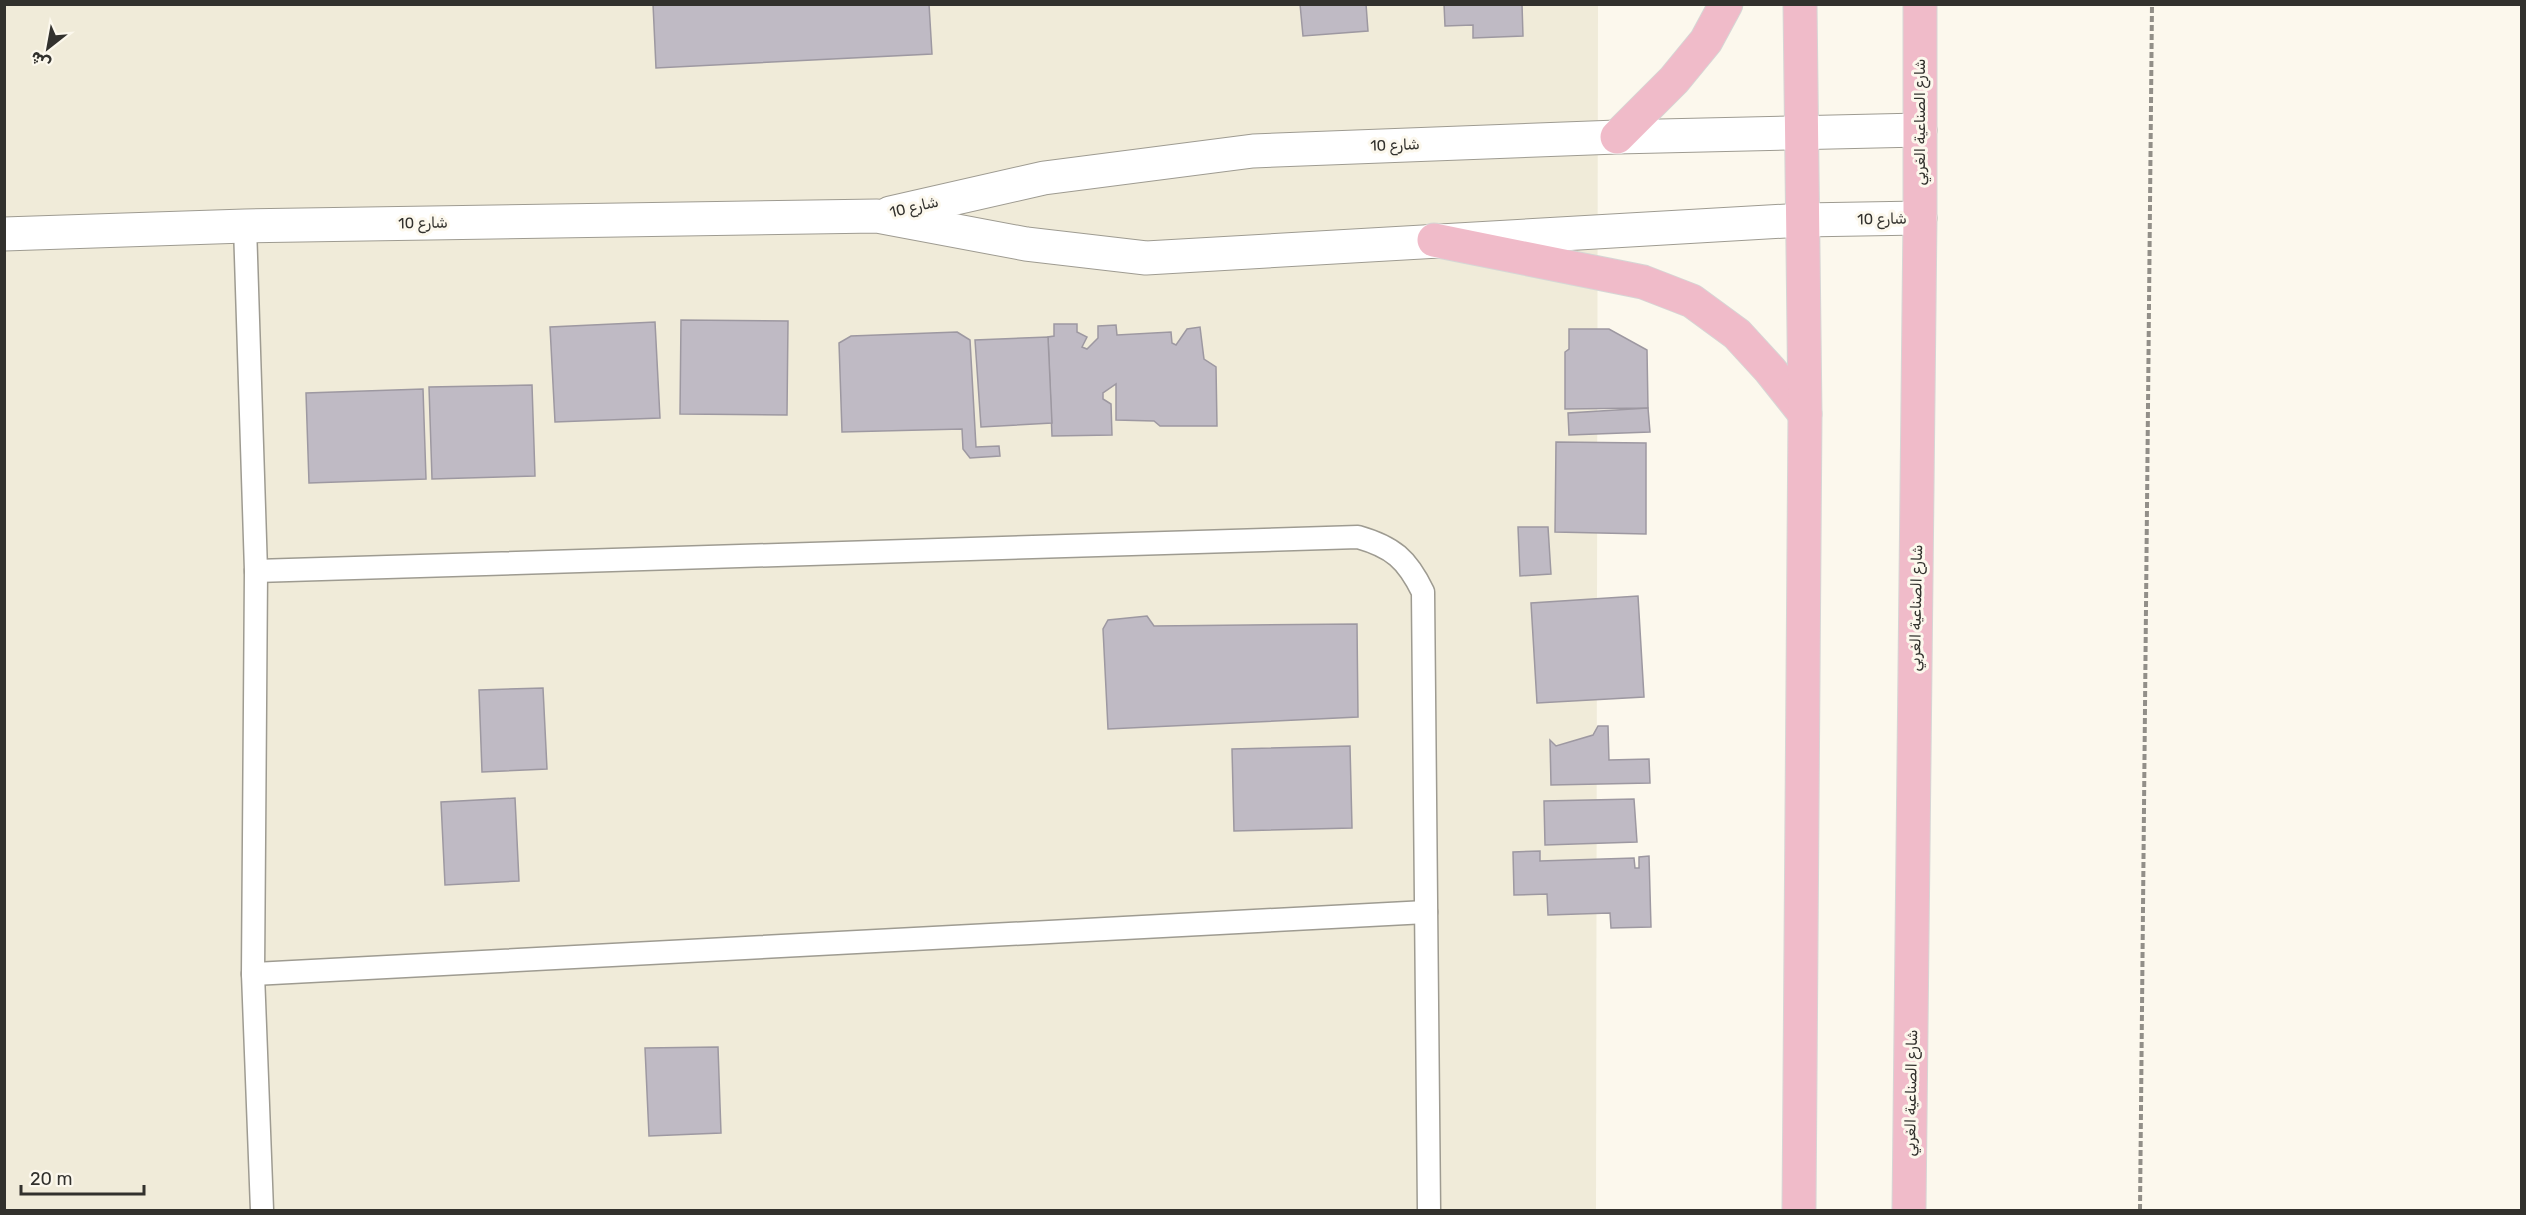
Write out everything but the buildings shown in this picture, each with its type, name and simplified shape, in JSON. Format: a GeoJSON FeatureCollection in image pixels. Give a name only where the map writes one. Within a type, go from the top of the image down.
{"type":"FeatureCollection","features":[{"type":"Feature","properties":{"kind":"main road"},"geometry":{"type":"LineString","coordinates":[[1617,137],[1674,80],[1706,41],[1726,4]]}},
{"type":"Feature","properties":{"kind":"main road"},"geometry":{"type":"LineString","coordinates":[[1798,1210],[1805,414],[1800,4]]}},
{"type":"Feature","properties":{"kind":"main road","name":"شارع الصناعية الغربي"},"geometry":{"type":"LineString","coordinates":[[1909,1210],[1920,218],[1920,4]]}},
{"type":"Feature","properties":{"kind":"main road"},"geometry":{"type":"LineString","coordinates":[[1434,240],[1643,282],[1692,301],[1737,334],[1770,370],[1805,414]]}},
{"type":"Feature","properties":{"kind":"street","name":"شارع 10"},"geometry":{"type":"LineString","coordinates":[[877,216],[1044,178],[1253,151],[1617,137],[1920,130]]}},
{"type":"Feature","properties":{"kind":"street","name":"شارع 10"},"geometry":{"type":"LineString","coordinates":[[4,234],[245,226],[877,216],[1026,244],[1146,258],[1803,220],[1920,218]]}},
{"type":"Feature","properties":{"kind":"lane"},"geometry":{"type":"LineString","coordinates":[[245,226],[256,571],[253,974],[262,1210]]}},
{"type":"Feature","properties":{"kind":"lane"},"geometry":{"type":"LineString","coordinates":[[256,571],[1358,537],[1380,543],[1399,555],[1413,572],[1423,592],[1429,1210]]}},
{"type":"Feature","properties":{"kind":"lane"},"geometry":{"type":"LineString","coordinates":[[253,974],[1426,912]]}},
{"type":"Feature","properties":{"kind":"path"},"geometry":{"type":"LineString","coordinates":[[2140,1210],[2152,4]]}},
{"type":"Feature","properties":{"kind":"shaded area"},"geometry":{"type":"Polygon","coordinates":[[[5,5],[1598,5],[1596,1210],[5,1210],[5,5]]]}}]}
